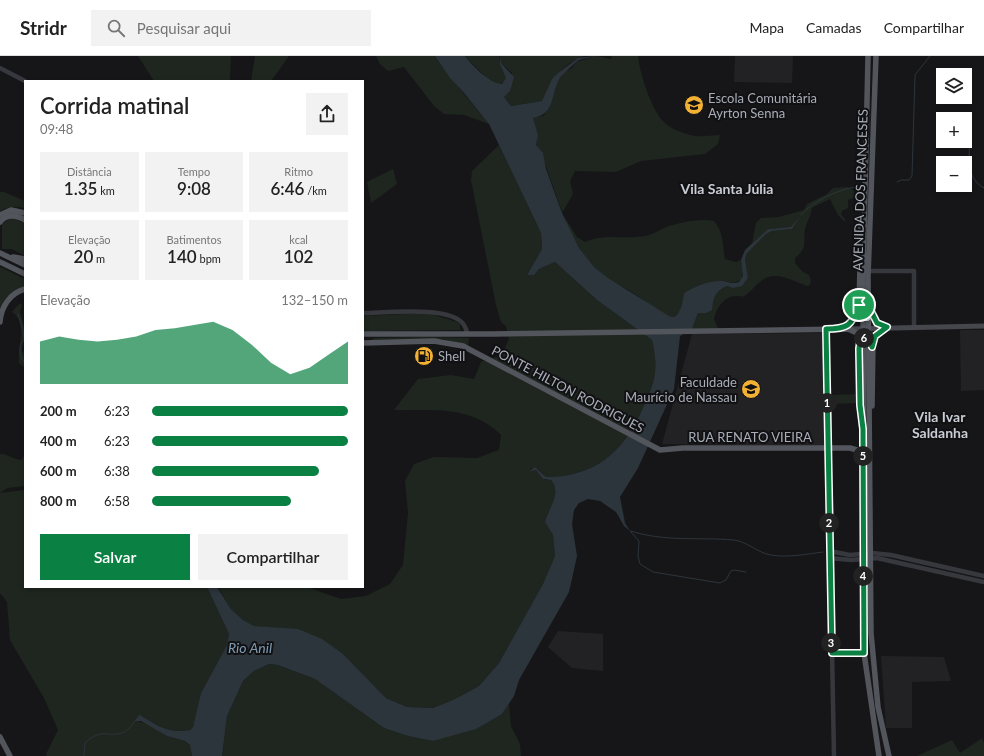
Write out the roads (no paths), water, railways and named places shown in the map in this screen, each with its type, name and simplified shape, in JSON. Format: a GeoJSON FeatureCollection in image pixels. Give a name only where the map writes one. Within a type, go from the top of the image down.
{"type":"FeatureCollection","features":[{"type":"Feature","properties":{"kind":"main road","name":"AVENIDA DOS FRANCESES"},"geometry":{"type":"LineString","coordinates":[[868,56],[865,185],[867,223],[866,396],[870,448],[871,633],[874,679],[880,718],[890,756]]}},
{"type":"Feature","properties":{"kind":"main road","name":"AVENIDA DOS FRANCESES"},"geometry":{"type":"LineString","coordinates":[[867,223],[871,193],[876,56]]}},
{"type":"Feature","properties":{"kind":"main road"},"geometry":{"type":"LineString","coordinates":[[865,185],[860,227],[859,305],[860,314],[862,317],[868,316],[871,311]]}},
{"type":"Feature","properties":{"kind":"main road"},"geometry":{"type":"LineString","coordinates":[[871,193],[871,311],[877,323],[887,327]]}},
{"type":"Feature","properties":{"kind":"main road"},"geometry":{"type":"LineString","coordinates":[[0,214],[11,210],[24,213]]}},
{"type":"Feature","properties":{"kind":"main road"},"geometry":{"type":"LineString","coordinates":[[0,222],[5,217],[12,215],[24,220]]}},
{"type":"Feature","properties":{"kind":"main road"},"geometry":{"type":"LineString","coordinates":[[1,254],[24,259]]}},
{"type":"Feature","properties":{"kind":"main road"},"geometry":{"type":"LineString","coordinates":[[1,254],[24,265]]}},
{"type":"Feature","properties":{"kind":"main road"},"geometry":{"type":"LineString","coordinates":[[0,262],[24,274]]}},
{"type":"Feature","properties":{"kind":"main road"},"geometry":{"type":"LineString","coordinates":[[0,322],[5,304],[13,295],[24,290]]}},
{"type":"Feature","properties":{"kind":"main road"},"geometry":{"type":"LineString","coordinates":[[840,329],[852,322],[859,305]]}},
{"type":"Feature","properties":{"kind":"main road"},"geometry":{"type":"LineString","coordinates":[[365,334],[492,334],[984,326]]}},
{"type":"Feature","properties":{"kind":"main road"},"geometry":{"type":"LineString","coordinates":[[870,448],[872,347],[875,336],[887,327]]}},
{"type":"Feature","properties":{"kind":"main road"},"geometry":{"type":"LineString","coordinates":[[848,329],[868,338],[872,347]]}},
{"type":"Feature","properties":{"kind":"main road"},"geometry":{"type":"LineString","coordinates":[[863,429],[860,405],[859,349],[861,340],[868,338]]}},
{"type":"Feature","properties":{"kind":"main road","name":"PONTE HILTON RODRIGUES"},"geometry":{"type":"LineString","coordinates":[[364,342],[434,341],[454,343],[471,350],[656,448]]}},
{"type":"Feature","properties":{"kind":"main road","name":"AVENIDA DOS FRANCESES"},"geometry":{"type":"LineString","coordinates":[[866,396],[863,429],[864,653],[879,756]]}},
{"type":"Feature","properties":{"kind":"main road","name":"RUA RENATO VIEIRA"},"geometry":{"type":"LineString","coordinates":[[656,448],[664,450],[683,448],[854,449],[859,452],[863,459]]}},
{"type":"Feature","properties":{"kind":"main road"},"geometry":{"type":"LineString","coordinates":[[0,737],[10,756]]}},
{"type":"Feature","properties":{"kind":"street"},"geometry":{"type":"LineString","coordinates":[[0,68],[24,80]]}},
{"type":"Feature","properties":{"kind":"street"},"geometry":{"type":"LineString","coordinates":[[872,271],[914,271],[914,327]]}},
{"type":"Feature","properties":{"kind":"street"},"geometry":{"type":"LineString","coordinates":[[364,313],[406,311],[437,313],[460,321],[465,326],[467,334]]}},
{"type":"Feature","properties":{"kind":"street"},"geometry":{"type":"LineString","coordinates":[[826,329],[829,558],[834,756]]}},
{"type":"Feature","properties":{"kind":"street"},"geometry":{"type":"LineString","coordinates":[[829,551],[855,555],[884,554],[984,576]]}},
{"type":"Feature","properties":{"kind":"street"},"geometry":{"type":"LineString","coordinates":[[829,558],[851,560],[877,558],[984,582]]}},
{"type":"Feature","properties":{"kind":"street"},"geometry":{"type":"LineString","coordinates":[[912,566],[912,562],[922,562]]}},
{"type":"Feature","properties":{"kind":"street"},"geometry":{"type":"LineString","coordinates":[[832,653],[864,653]]}},
{"type":"Feature","properties":{"kind":"water","name":"Rio Anil"},"geometry":{"type":"Polygon","coordinates":[[[435,56],[465,56],[487,78],[502,84],[506,78],[500,64],[500,56],[501,63],[514,77],[510,91],[504,97],[511,106],[542,101],[552,79],[558,73],[578,58],[596,56],[577,61],[560,78],[549,108],[546,112],[533,118],[538,135],[536,145],[543,153],[546,169],[562,213],[579,248],[594,267],[608,278],[669,316],[674,317],[677,315],[684,293],[693,288],[713,281],[733,283],[739,282],[743,276],[741,260],[745,250],[768,229],[791,227],[801,215],[792,229],[772,231],[766,234],[747,253],[745,259],[748,278],[742,286],[733,288],[727,286],[720,290],[715,295],[712,310],[706,313],[698,313],[692,329],[680,336],[674,389],[638,468],[620,497],[625,523],[630,531],[624,526],[616,512],[600,501],[588,499],[579,503],[574,510],[572,524],[577,556],[569,592],[519,680],[514,696],[502,714],[476,729],[433,741],[408,736],[384,728],[315,679],[278,665],[269,664],[254,671],[243,681],[227,716],[222,756],[192,756],[190,745],[185,741],[167,736],[141,721],[134,721],[140,715],[158,726],[170,730],[183,731],[190,730],[193,727],[201,693],[227,645],[229,634],[207,588],[218,588],[231,609],[243,620],[254,626],[298,629],[322,639],[343,654],[386,698],[407,707],[433,708],[455,699],[479,686],[499,663],[543,584],[555,556],[553,535],[545,522],[554,500],[554,485],[551,480],[543,479],[536,470],[529,471],[535,467],[546,477],[563,476],[579,473],[605,460],[626,439],[650,392],[653,384],[655,368],[652,340],[597,300],[555,262],[539,269],[534,275],[527,275],[542,249],[541,233],[489,124],[450,78],[435,56]]]}},
{"type":"Feature","properties":{"kind":"waterway"},"geometry":{"type":"LineString","coordinates":[[897,182],[901,180],[909,180],[912,176],[915,75],[930,56]]}},
{"type":"Feature","properties":{"kind":"waterway"},"geometry":{"type":"LineString","coordinates":[[969,148],[969,160],[972,176],[977,183],[984,188]]}},
{"type":"Feature","properties":{"kind":"waterway"},"geometry":{"type":"LineString","coordinates":[[801,215],[812,205],[827,196],[857,187]]}},
{"type":"Feature","properties":{"kind":"waterway"},"geometry":{"type":"LineString","coordinates":[[18,314],[23,330],[24,340]]}},
{"type":"Feature","properties":{"kind":"waterway"},"geometry":{"type":"LineString","coordinates":[[24,340],[20,346],[20,352],[24,362]]}},
{"type":"Feature","properties":{"kind":"waterway"},"geometry":{"type":"LineString","coordinates":[[630,531],[639,541],[638,556],[640,564],[653,572],[720,583],[726,580],[731,571],[746,572]]}},
{"type":"Feature","properties":{"kind":"waterway"},"geometry":{"type":"LineString","coordinates":[[631,531],[656,537],[734,540],[744,543],[766,554],[777,556],[823,552]]}},
{"type":"Feature","properties":{"kind":"waterway"},"geometry":{"type":"LineString","coordinates":[[84,756],[85,743],[91,738],[102,734],[119,734],[124,732],[140,715]]}},
{"type":"Feature","properties":{"kind":"place","name":"Escola Comunitária Ayrton Senna"},"geometry":{"type":"Point","coordinates":[694,105]}},
{"type":"Feature","properties":{"kind":"place","name":"Shell"},"geometry":{"type":"Point","coordinates":[424,356]}},
{"type":"Feature","properties":{"kind":"place","name":"Faculdade Maurício de Nassau"},"geometry":{"type":"Point","coordinates":[751,389]}},
{"type":"Feature","properties":{"kind":"district","name":"Vila Santa Júlia"},"geometry":{"type":"Point","coordinates":[727,189]}},
{"type":"Feature","properties":{"kind":"district","name":"Vila Ivar Saldanha"},"geometry":{"type":"Point","coordinates":[940,426]}}]}
